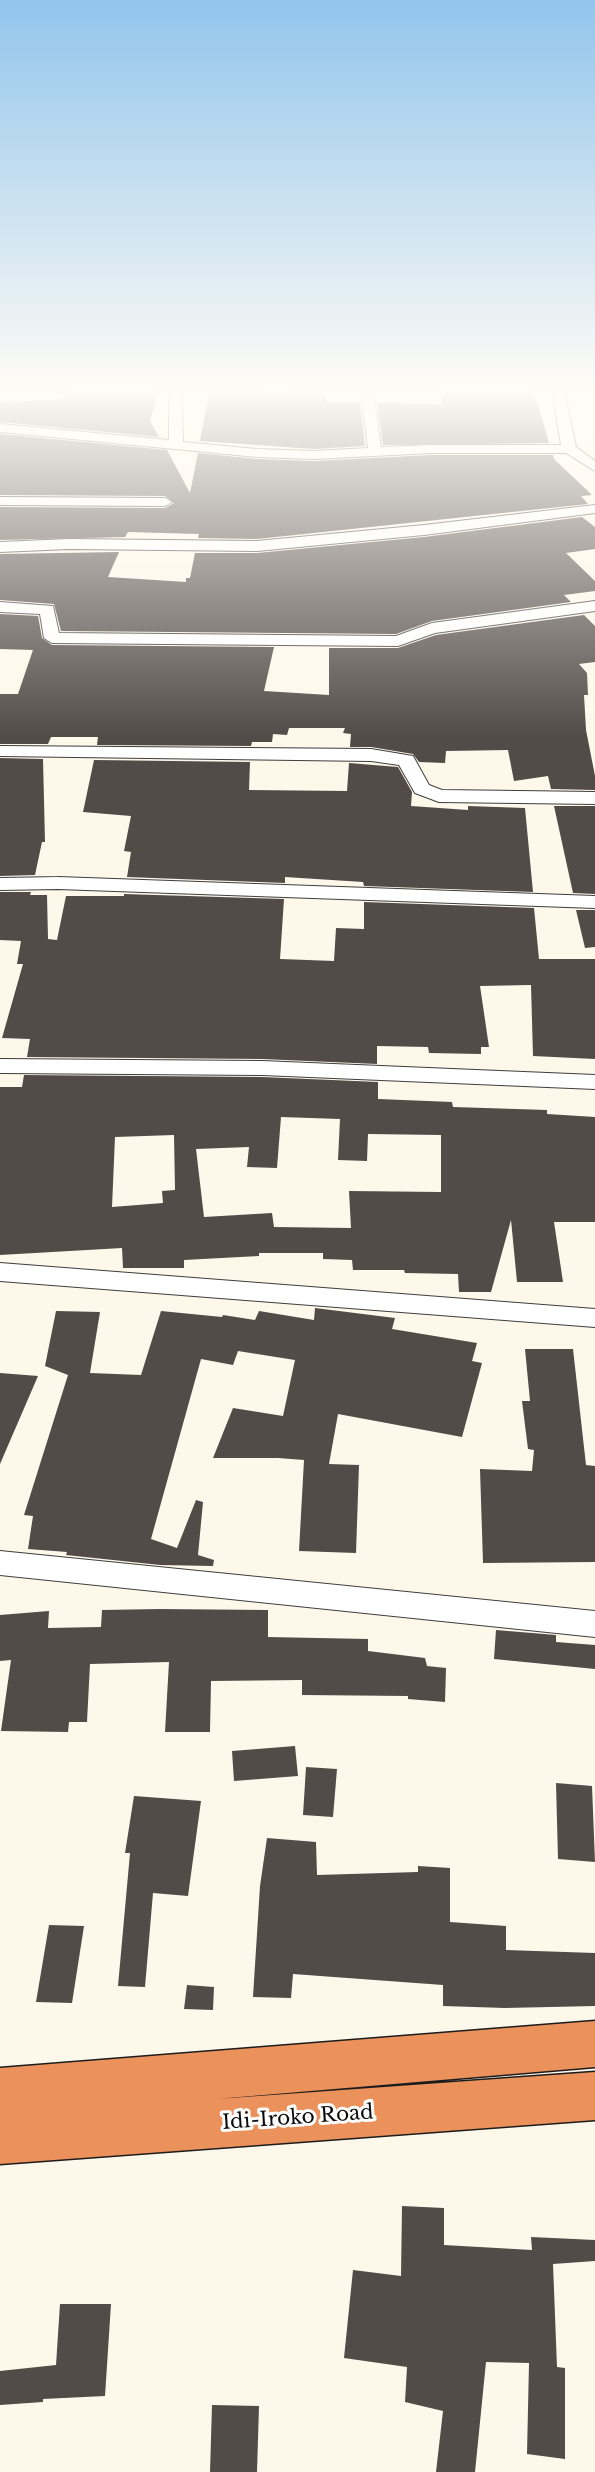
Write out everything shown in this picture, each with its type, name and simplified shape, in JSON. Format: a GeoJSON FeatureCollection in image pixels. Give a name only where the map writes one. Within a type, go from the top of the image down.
{"type":"FeatureCollection","features":[{"type":"Feature","properties":{"kind":"highway"},"geometry":{"type":"LineString","coordinates":[[0,2092],[595,2044]]}},
{"type":"Feature","properties":{"kind":"highway","name":"Idi-Iroko Road"},"geometry":{"type":"LineString","coordinates":[[0,2139],[595,2096]]}},
{"type":"Feature","properties":{"kind":"street"},"geometry":{"type":"LineString","coordinates":[[0,548],[69,544],[257,546],[424,530],[595,509]]}},
{"type":"Feature","properties":{"kind":"street"},"geometry":{"type":"LineString","coordinates":[[0,607],[47,609],[52,638],[398,641],[432,628],[595,606]]}},
{"type":"Feature","properties":{"kind":"street"},"geometry":{"type":"LineString","coordinates":[[0,752],[371,755],[406,760],[422,789],[439,796],[595,798]]}},
{"type":"Feature","properties":{"kind":"street"},"geometry":{"type":"LineString","coordinates":[[0,884],[58,883],[595,902]]}},
{"type":"Feature","properties":{"kind":"street"},"geometry":{"type":"LineString","coordinates":[[0,1066],[262,1068],[595,1082]]}},
{"type":"Feature","properties":{"kind":"street"},"geometry":{"type":"LineString","coordinates":[[0,1272],[595,1318]]}},
{"type":"Feature","properties":{"kind":"street"},"geometry":{"type":"LineString","coordinates":[[0,1563],[595,1624]]}},
{"type":"Feature","properties":{"kind":"building"},"geometry":{"type":"Polygon","coordinates":[[[566,506],[257,539],[198,538],[199,534],[128,532],[125,537],[0,540],[0,507],[566,506]]]}},
{"type":"Feature","properties":{"kind":"building"},"geometry":{"type":"Polygon","coordinates":[[[582,517],[595,527],[595,549],[566,553],[595,581],[595,591],[564,595],[571,602],[432,621],[396,634],[61,631],[54,604],[0,600],[0,554],[119,552],[108,577],[186,582],[186,578],[190,578],[195,553],[257,553],[424,537],[582,517]]]}},
{"type":"Feature","properties":{"kind":"building"},"geometry":{"type":"Polygon","coordinates":[[[0,614],[38,616],[42,638],[52,645],[274,647],[264,691],[329,695],[329,648],[398,648],[436,635],[584,615],[595,626],[595,662],[579,664],[587,673],[588,695],[584,695],[586,730],[595,776],[595,790],[551,789],[548,776],[514,781],[508,750],[446,751],[445,763],[419,762],[413,754],[371,747],[350,747],[351,734],[343,733],[345,728],[289,728],[287,735],[273,734],[272,742],[252,742],[251,746],[97,745],[98,737],[51,737],[48,744],[0,744],[0,694],[18,694],[33,650],[0,649],[0,614]]]}},
{"type":"Feature","properties":{"kind":"building"},"geometry":{"type":"Polygon","coordinates":[[[0,758],[43,759],[45,842],[42,842],[35,875],[0,876],[0,758]]]}},
{"type":"Feature","properties":{"kind":"building"},"geometry":{"type":"Polygon","coordinates":[[[94,760],[250,762],[249,790],[347,791],[349,763],[398,767],[412,792],[411,806],[468,810],[468,806],[525,808],[533,892],[364,886],[363,882],[285,877],[285,883],[127,877],[131,852],[124,851],[131,816],[83,812],[94,760]]]}},
{"type":"Feature","properties":{"kind":"building"},"geometry":{"type":"Polygon","coordinates":[[[554,806],[595,806],[595,894],[573,893],[554,806]]]}},
{"type":"Feature","properties":{"kind":"building"},"geometry":{"type":"Polygon","coordinates":[[[0,892],[31,892],[30,895],[47,895],[48,939],[57,940],[66,896],[124,896],[124,894],[284,899],[280,959],[334,961],[336,928],[364,929],[364,902],[534,908],[539,959],[595,959],[595,1059],[533,1056],[531,985],[480,986],[489,1047],[481,1047],[481,1054],[429,1053],[428,1047],[377,1046],[377,1064],[262,1059],[27,1057],[30,1039],[2,1038],[23,964],[17,964],[21,941],[0,940],[0,892]]]}},
{"type":"Feature","properties":{"kind":"building"},"geometry":{"type":"Polygon","coordinates":[[[576,910],[595,910],[595,947],[585,948],[576,910]]]}},
{"type":"Feature","properties":{"kind":"building"},"geometry":{"type":"Polygon","coordinates":[[[24,1075],[262,1077],[378,1082],[378,1099],[452,1102],[453,1107],[547,1110],[547,1114],[595,1117],[595,1222],[554,1222],[563,1282],[517,1282],[511,1220],[491,1292],[459,1292],[458,1274],[405,1273],[404,1270],[353,1270],[352,1260],[323,1259],[323,1253],[259,1253],[259,1256],[184,1260],[184,1268],[123,1268],[122,1248],[0,1255],[0,1087],[22,1087],[24,1075]],[[281,1117],[277,1168],[247,1167],[249,1147],[196,1149],[204,1217],[272,1213],[274,1227],[351,1228],[349,1191],[441,1192],[441,1135],[368,1134],[367,1161],[338,1160],[340,1119],[281,1117]],[[174,1135],[115,1137],[112,1207],[163,1203],[162,1191],[175,1190],[174,1135]]]}},
{"type":"Feature","properties":{"kind":"building"},"geometry":{"type":"Polygon","coordinates":[[[315,1308],[395,1318],[392,1329],[477,1343],[472,1361],[482,1363],[462,1437],[338,1414],[329,1464],[359,1465],[356,1553],[299,1551],[304,1460],[213,1458],[233,1408],[283,1416],[295,1360],[238,1351],[233,1365],[201,1359],[151,1539],[177,1548],[196,1500],[203,1502],[198,1555],[214,1560],[213,1566],[160,1565],[28,1549],[33,1516],[24,1515],[68,1375],[45,1366],[56,1311],[100,1312],[90,1373],[141,1375],[161,1311],[222,1317],[223,1315],[255,1320],[259,1311],[314,1320],[315,1308]]]}},
{"type":"Feature","properties":{"kind":"building"},"geometry":{"type":"Polygon","coordinates":[[[525,1349],[573,1349],[586,1465],[595,1466],[595,1562],[483,1563],[480,1469],[532,1471],[534,1450],[528,1449],[522,1401],[530,1401],[525,1349]]]}},
{"type":"Feature","properties":{"kind":"building"},"geometry":{"type":"Polygon","coordinates":[[[0,1373],[38,1376],[0,1464],[0,1373]]]}},
{"type":"Feature","properties":{"kind":"building"},"geometry":{"type":"Polygon","coordinates":[[[102,1610],[268,1610],[268,1637],[368,1639],[368,1651],[425,1658],[427,1666],[446,1668],[445,1702],[408,1699],[408,1696],[302,1695],[302,1680],[211,1681],[210,1732],[165,1732],[169,1662],[90,1664],[87,1722],[69,1722],[68,1732],[1,1731],[11,1660],[0,1661],[0,1615],[49,1611],[48,1628],[101,1627],[102,1610]]]}},
{"type":"Feature","properties":{"kind":"building"},"geometry":{"type":"Polygon","coordinates":[[[496,1630],[556,1635],[556,1642],[595,1645],[595,1669],[494,1659],[496,1630]]]}},
{"type":"Feature","properties":{"kind":"building"},"geometry":{"type":"Polygon","coordinates":[[[295,1746],[298,1776],[234,1781],[232,1751],[295,1746]]]}},
{"type":"Feature","properties":{"kind":"building"},"geometry":{"type":"Polygon","coordinates":[[[306,1767],[337,1769],[333,1817],[303,1815],[306,1767]]]}},
{"type":"Feature","properties":{"kind":"building"},"geometry":{"type":"Polygon","coordinates":[[[556,1783],[592,1786],[595,1862],[558,1859],[556,1783]]]}},
{"type":"Feature","properties":{"kind":"building"},"geometry":{"type":"Polygon","coordinates":[[[134,1796],[201,1801],[188,1896],[153,1893],[145,1987],[118,1986],[130,1853],[125,1853],[134,1796]]]}},
{"type":"Feature","properties":{"kind":"building"},"geometry":{"type":"Polygon","coordinates":[[[267,1838],[316,1842],[317,1875],[418,1872],[418,1866],[450,1868],[450,1922],[506,1926],[506,1950],[595,1953],[595,2006],[505,2008],[443,2006],[443,1985],[293,1974],[291,1998],[253,1997],[260,1886],[267,1838]]]}},
{"type":"Feature","properties":{"kind":"building"},"geometry":{"type":"Polygon","coordinates":[[[49,1925],[84,1926],[72,2003],[36,2002],[49,1925]]]}},
{"type":"Feature","properties":{"kind":"building"},"geometry":{"type":"Polygon","coordinates":[[[187,1985],[214,1987],[213,2010],[184,2009],[187,1985]]]}},
{"type":"Feature","properties":{"kind":"building"},"geometry":{"type":"Polygon","coordinates":[[[402,2206],[444,2208],[444,2245],[532,2250],[531,2237],[595,2240],[595,2261],[553,2264],[557,2367],[565,2368],[565,2459],[527,2454],[529,2363],[486,2362],[475,2472],[436,2472],[443,2411],[405,2402],[407,2367],[344,2358],[353,2270],[401,2276],[402,2206]]]}},
{"type":"Feature","properties":{"kind":"building"},"geometry":{"type":"Polygon","coordinates":[[[60,2304],[111,2304],[105,2396],[43,2399],[43,2402],[0,2405],[0,2371],[56,2365],[60,2304]]]}},
{"type":"Feature","properties":{"kind":"building"},"geometry":{"type":"Polygon","coordinates":[[[212,2405],[259,2406],[257,2472],[210,2472],[212,2405]]]}}]}
